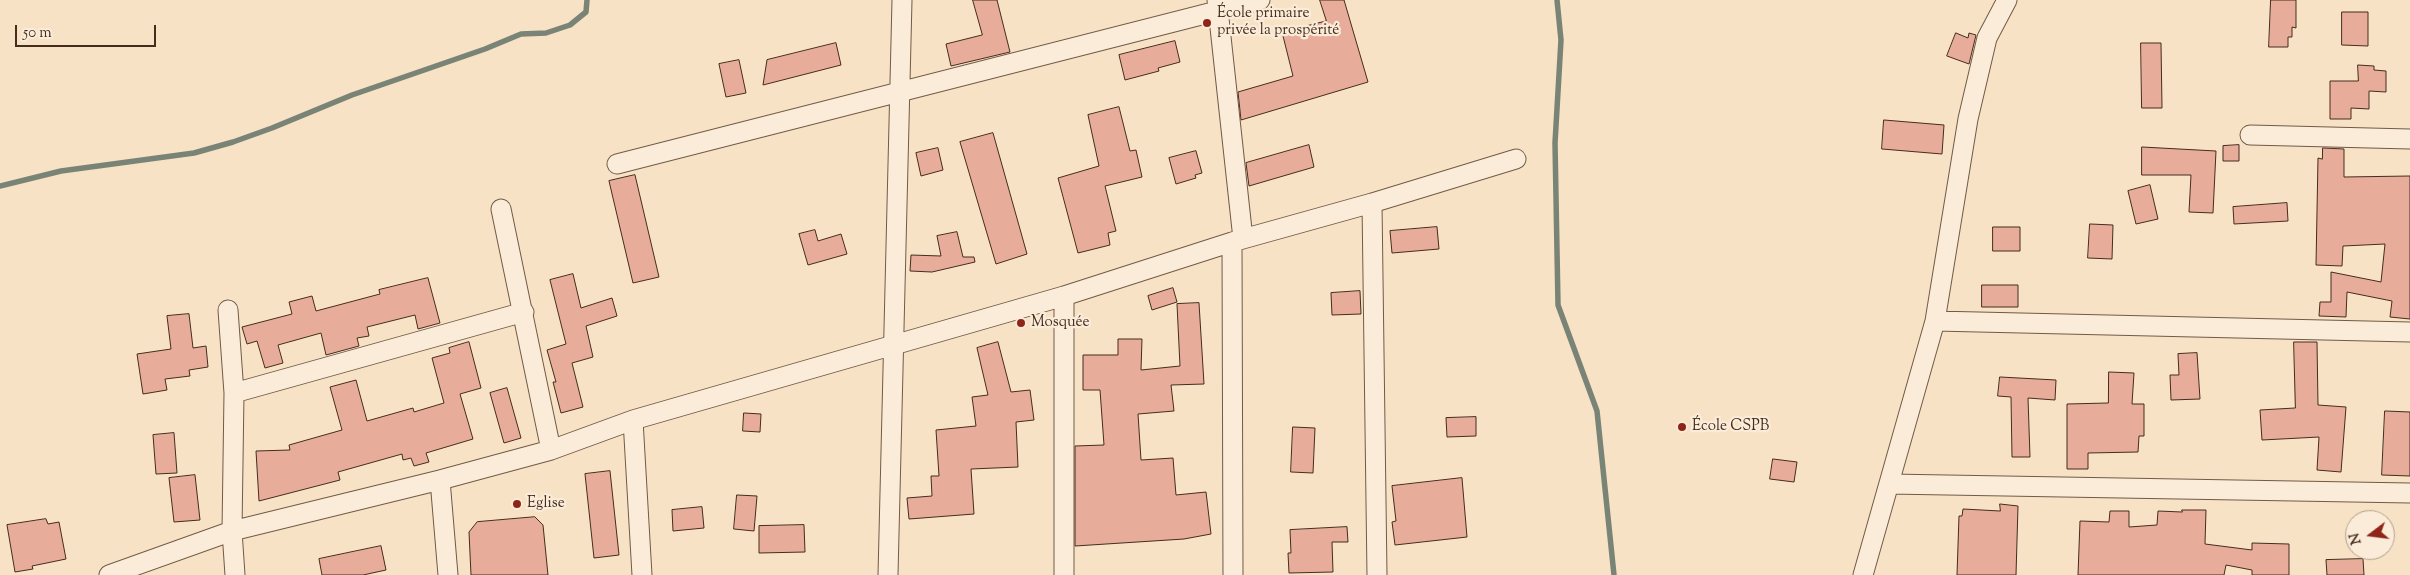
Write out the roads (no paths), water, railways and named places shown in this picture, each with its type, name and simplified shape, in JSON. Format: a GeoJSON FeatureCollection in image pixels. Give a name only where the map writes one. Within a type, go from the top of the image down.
{"type":"FeatureCollection","features":[{"type":"Feature","properties":{"kind":"street"},"geometry":{"type":"LineString","coordinates":[[888,575],[902,0]]}},
{"type":"Feature","properties":{"kind":"street"},"geometry":{"type":"LineString","coordinates":[[617,164],[900,93],[1218,5],[1260,0]]}},
{"type":"Feature","properties":{"kind":"street"},"geometry":{"type":"LineString","coordinates":[[1863,575],[1935,321],[1968,119],[1987,38],[2007,0]]}},
{"type":"Feature","properties":{"kind":"street"},"geometry":{"type":"LineString","coordinates":[[1218,5],[1237,241],[1233,575]]}},
{"type":"Feature","properties":{"kind":"street"},"geometry":{"type":"LineString","coordinates":[[2250,135],[2410,139]]}},
{"type":"Feature","properties":{"kind":"street"},"geometry":{"type":"LineString","coordinates":[[109,575],[232,531],[440,480],[551,450],[633,420],[1064,296],[1237,241],[1372,203],[1516,159]]}},
{"type":"Feature","properties":{"kind":"street"},"geometry":{"type":"LineString","coordinates":[[1372,203],[1377,575]]}},
{"type":"Feature","properties":{"kind":"street"},"geometry":{"type":"LineString","coordinates":[[501,209],[524,312],[551,450]]}},
{"type":"Feature","properties":{"kind":"street"},"geometry":{"type":"LineString","coordinates":[[1064,296],[1064,575]]}},
{"type":"Feature","properties":{"kind":"street"},"geometry":{"type":"LineString","coordinates":[[228,310],[234,393],[232,531],[235,575]]}},
{"type":"Feature","properties":{"kind":"street"},"geometry":{"type":"LineString","coordinates":[[234,393],[524,312]]}},
{"type":"Feature","properties":{"kind":"street"},"geometry":{"type":"LineString","coordinates":[[1935,321],[2410,332]]}},
{"type":"Feature","properties":{"kind":"street"},"geometry":{"type":"LineString","coordinates":[[633,420],[642,575]]}},
{"type":"Feature","properties":{"kind":"street"},"geometry":{"type":"LineString","coordinates":[[440,480],[448,575]]}},
{"type":"Feature","properties":{"kind":"street"},"geometry":{"type":"LineString","coordinates":[[1889,484],[2410,493]]}},
{"type":"Feature","properties":{"kind":"waterway"},"geometry":{"type":"LineString","coordinates":[[0,186],[61,171],[194,153],[233,142],[352,95],[485,49],[521,34],[546,33],[570,25],[586,12],[587,0]]}},
{"type":"Feature","properties":{"kind":"waterway"},"geometry":{"type":"LineString","coordinates":[[1557,0],[1561,40],[1555,143],[1558,305],[1597,411],[1614,575]]}},
{"type":"Feature","properties":{"kind":"place","name":"École primaire privée la prospérité"},"geometry":{"type":"Point","coordinates":[1207,23]}},
{"type":"Feature","properties":{"kind":"place","name":"Mosquée"},"geometry":{"type":"Point","coordinates":[1021,323]}},
{"type":"Feature","properties":{"kind":"place","name":"École CSPB"},"geometry":{"type":"Point","coordinates":[1682,427]}},
{"type":"Feature","properties":{"kind":"place","name":"Eglise"},"geometry":{"type":"Point","coordinates":[517,504]}}]}
